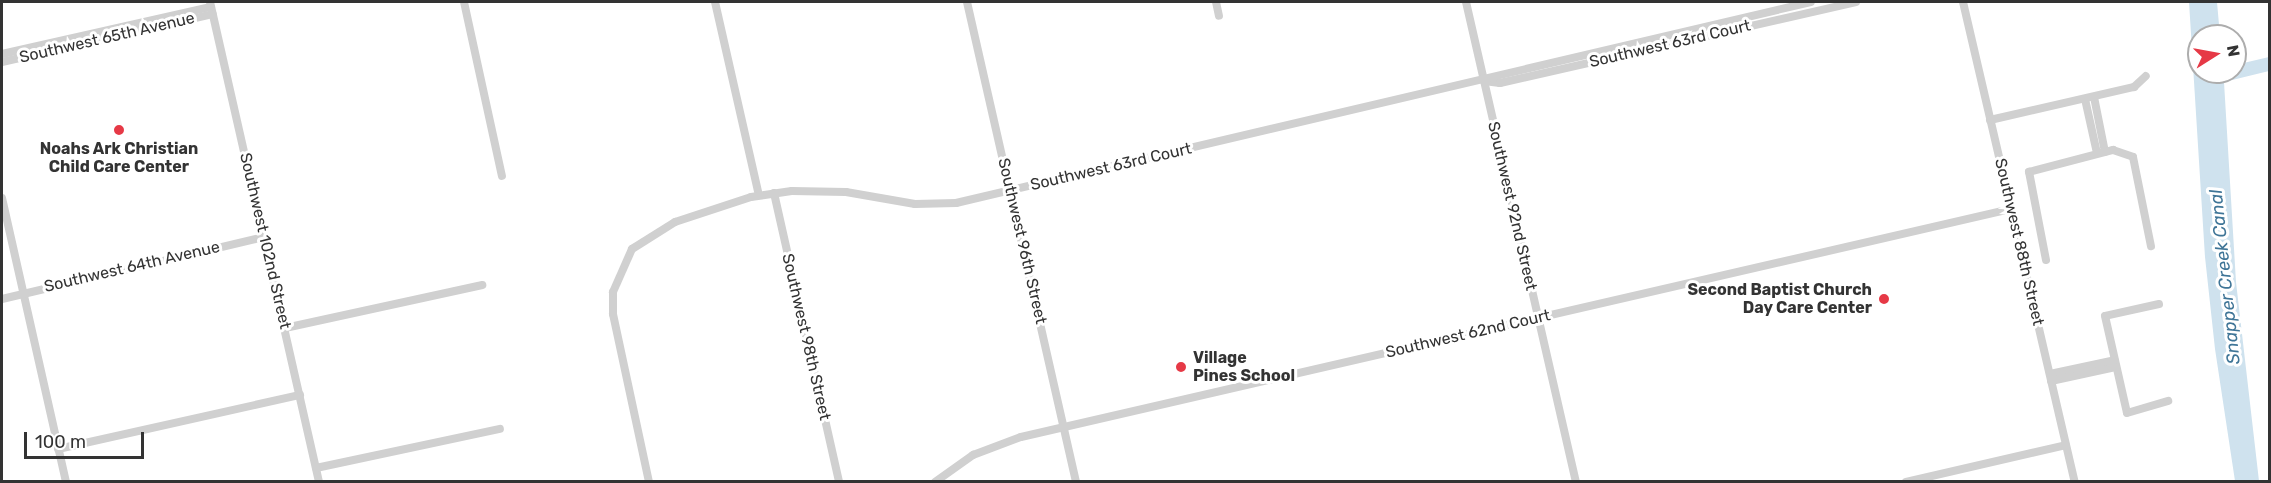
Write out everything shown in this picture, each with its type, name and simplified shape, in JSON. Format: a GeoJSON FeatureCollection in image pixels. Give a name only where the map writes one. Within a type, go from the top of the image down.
{"type":"FeatureCollection","features":[{"type":"Feature","properties":{"kind":"street"},"geometry":{"type":"LineString","coordinates":[[464,2],[502,176]]}},
{"type":"Feature","properties":{"kind":"street"},"geometry":{"type":"LineString","coordinates":[[715,2],[759,195]]}},
{"type":"Feature","properties":{"kind":"street","name":"Southwest 96th Street"},"geometry":{"type":"LineString","coordinates":[[967,2],[1076,482]]}},
{"type":"Feature","properties":{"kind":"street"},"geometry":{"type":"LineString","coordinates":[[1216,2],[1219,16]]}},
{"type":"Feature","properties":{"kind":"street","name":"Southwest 92nd Street"},"geometry":{"type":"LineString","coordinates":[[1466,2],[1576,482]]}},
{"type":"Feature","properties":{"kind":"street","name":"Southwest 63rd Court"},"geometry":{"type":"LineString","coordinates":[[1484,81],[1500,83],[1584,64],[1762,13],[1811,2]]}},
{"type":"Feature","properties":{"kind":"street","name":"Southwest 63rd Court"},"geometry":{"type":"LineString","coordinates":[[649,482],[613,314],[617,274],[632,249],[651,233],[759,195],[774,193],[846,192],[938,205],[1010,191],[1484,81],[1582,54],[1764,22],[1856,2]]}},
{"type":"Feature","properties":{"kind":"street","name":"Southwest 88th Street"},"geometry":{"type":"LineString","coordinates":[[1963,2],[2075,482]]}},
{"type":"Feature","properties":{"kind":"street","name":"Southwest 65th Avenue"},"geometry":{"type":"LineString","coordinates":[[2,54],[212,8]]}},
{"type":"Feature","properties":{"kind":"street","name":"Southwest 65th Avenue"},"geometry":{"type":"LineString","coordinates":[[2,62],[212,8]]}},
{"type":"Feature","properties":{"kind":"street","name":"Southwest 102nd Street"},"geometry":{"type":"LineString","coordinates":[[212,8],[319,482]]}},
{"type":"Feature","properties":{"kind":"street"},"geometry":{"type":"LineString","coordinates":[[1762,13],[1764,22]]}},
{"type":"Feature","properties":{"kind":"street"},"geometry":{"type":"LineString","coordinates":[[1582,54],[1584,64]]}},
{"type":"Feature","properties":{"kind":"street"},"geometry":{"type":"LineString","coordinates":[[1990,120],[2134,87],[2146,76]]}},
{"type":"Feature","properties":{"kind":"street"},"geometry":{"type":"LineString","coordinates":[[2090,98],[2101,153]]}},
{"type":"Feature","properties":{"kind":"street"},"geometry":{"type":"LineString","coordinates":[[2046,260],[2028,181],[2031,170],[2101,153],[2130,154],[2151,246]]}},
{"type":"Feature","properties":{"kind":"street","name":"Southwest 98th Street"},"geometry":{"type":"LineString","coordinates":[[774,193],[839,482]]}},
{"type":"Feature","properties":{"kind":"street"},"geometry":{"type":"LineString","coordinates":[[2,198],[66,482]]}},
{"type":"Feature","properties":{"kind":"street","name":"Southwest 62nd Court"},"geometry":{"type":"LineString","coordinates":[[935,482],[991,447],[1064,427],[2011,209]]}},
{"type":"Feature","properties":{"kind":"street","name":"Southwest 64th Avenue"},"geometry":{"type":"LineString","coordinates":[[2,299],[23,292],[264,237]]}},
{"type":"Feature","properties":{"kind":"street"},"geometry":{"type":"LineString","coordinates":[[285,328],[482,285]]}},
{"type":"Feature","properties":{"kind":"street"},"geometry":{"type":"LineString","coordinates":[[2159,304],[2105,316],[2127,413],[2168,401]]}},
{"type":"Feature","properties":{"kind":"street"},"geometry":{"type":"LineString","coordinates":[[2051,377],[2115,363]]}},
{"type":"Feature","properties":{"kind":"street"},"geometry":{"type":"LineString","coordinates":[[58,449],[300,395]]}},
{"type":"Feature","properties":{"kind":"street"},"geometry":{"type":"LineString","coordinates":[[316,468],[500,429]]}},
{"type":"Feature","properties":{"kind":"street"},"geometry":{"type":"LineString","coordinates":[[1906,482],[2066,445]]}},
{"type":"Feature","properties":{"kind":"water"},"geometry":{"type":"Polygon","coordinates":[[[2189,2],[2217,2],[2219,24],[2190,24],[2189,2]]]}},
{"type":"Feature","properties":{"kind":"water"},"geometry":{"type":"Polygon","coordinates":[[[2269,57],[2269,71],[2247,76],[2247,62],[2269,57]]]}},
{"type":"Feature","properties":{"kind":"water","name":"Snapper Creek Canal"},"geometry":{"type":"Polygon","coordinates":[[[2194,84],[2224,84],[2236,282],[2259,481],[2235,481],[2215,349],[2205,257],[2194,84]]]}},
{"type":"Feature","properties":{"kind":"place","name":"Noahs Ark Christian Child Care Center"},"geometry":{"type":"Point","coordinates":[119,130]}},
{"type":"Feature","properties":{"kind":"place","name":"Second Baptist Church Day Care Center"},"geometry":{"type":"Point","coordinates":[1884,299]}},
{"type":"Feature","properties":{"kind":"place","name":"Village Pines School"},"geometry":{"type":"Point","coordinates":[1181,367]}}]}
